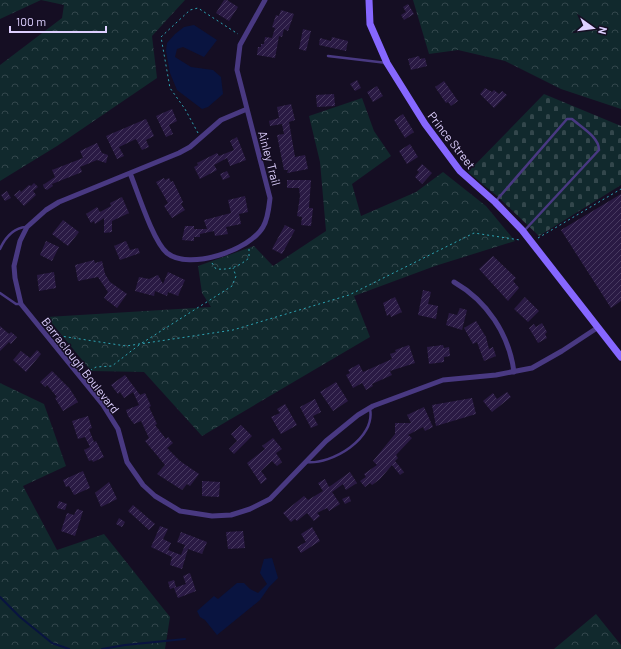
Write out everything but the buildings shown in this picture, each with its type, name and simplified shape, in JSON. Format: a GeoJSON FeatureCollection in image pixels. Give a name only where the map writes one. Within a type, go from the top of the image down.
{"type":"FeatureCollection","features":[{"type":"Feature","properties":{"kind":"street","name":"Ainley Trail"},"geometry":{"type":"LineString","coordinates":[[130,173],[159,244],[167,253],[177,260],[193,262],[230,251],[248,243],[263,228],[268,213],[270,198],[237,70],[240,44],[265,0]]}},
{"type":"Feature","properties":{"kind":"street","name":"Prince Street"},"geometry":{"type":"LineString","coordinates":[[369,0],[370,24],[387,63],[425,124],[460,172],[495,202],[524,232],[621,357]]}},
{"type":"Feature","properties":{"kind":"street","name":"Barraclough Boulevard"},"geometry":{"type":"LineString","coordinates":[[247,109],[221,120],[190,147],[179,153],[58,202],[46,210],[27,227],[20,241],[14,266],[20,304],[103,405],[118,429],[127,462],[143,485],[155,496],[180,511],[212,516],[231,515],[250,509],[270,499],[326,440],[370,408],[415,389],[443,380],[514,372],[532,368],[562,351],[597,328]]}},
{"type":"Feature","properties":{"kind":"street"},"geometry":{"type":"LineString","coordinates":[[454,282],[470,291],[499,325],[506,338],[514,372]]}},
{"type":"Feature","properties":{"kind":"lane"},"geometry":{"type":"LineString","coordinates":[[328,56],[387,63]]}},
{"type":"Feature","properties":{"kind":"lane"},"geometry":{"type":"LineString","coordinates":[[495,202],[568,119],[572,119],[596,140],[599,145],[599,150],[524,232]]}},
{"type":"Feature","properties":{"kind":"lane","name":"Barraclough Boulevard"},"geometry":{"type":"LineString","coordinates":[[0,249],[7,236],[20,228],[27,227]]}},
{"type":"Feature","properties":{"kind":"lane","name":"Barraclough Boulevard"},"geometry":{"type":"LineString","coordinates":[[0,292],[16,304],[20,304]]}},
{"type":"Feature","properties":{"kind":"lane"},"geometry":{"type":"LineString","coordinates":[[306,462],[318,463],[327,461],[346,451],[356,442],[365,429],[369,419],[370,408]]}},
{"type":"Feature","properties":{"kind":"path"},"geometry":{"type":"LineString","coordinates":[[200,137],[185,109],[170,88],[161,37],[190,10],[198,8],[244,38]]}},
{"type":"Feature","properties":{"kind":"path"},"geometry":{"type":"LineString","coordinates":[[45,333],[126,346],[232,330],[349,295],[474,233],[532,242],[621,188]]}},
{"type":"Feature","properties":{"kind":"path"},"geometry":{"type":"LineString","coordinates":[[208,257],[216,268],[226,270],[234,268],[249,258],[248,243]]}},
{"type":"Feature","properties":{"kind":"path"},"geometry":{"type":"LineString","coordinates":[[80,377],[96,367],[112,366],[141,344],[232,286],[236,276],[234,268]]}},
{"type":"Feature","properties":{"kind":"green space"},"geometry":{"type":"Polygon","coordinates":[[[0,0],[41,0],[0,19],[0,0]]]}},
{"type":"Feature","properties":{"kind":"green space"},"geometry":{"type":"Polygon","coordinates":[[[41,0],[185,0],[152,36],[157,78],[57,146],[0,181],[0,65],[62,18],[64,5],[41,0]]]}},
{"type":"Feature","properties":{"kind":"green space"},"geometry":{"type":"Polygon","coordinates":[[[413,0],[621,0],[621,109],[561,89],[505,61],[458,50],[429,54],[413,0]]]}},
{"type":"Feature","properties":{"kind":"green space"},"geometry":{"type":"Polygon","coordinates":[[[544,94],[621,126],[621,185],[539,236],[497,196],[468,172],[544,94]]]}},
{"type":"Feature","properties":{"kind":"green space"},"geometry":{"type":"Polygon","coordinates":[[[362,98],[374,131],[391,156],[352,184],[361,216],[416,192],[443,172],[486,206],[515,241],[435,266],[354,296],[370,337],[202,436],[144,372],[91,371],[47,317],[211,307],[202,293],[198,266],[254,246],[273,266],[326,231],[320,162],[309,116],[362,98]]]}},
{"type":"Feature","properties":{"kind":"green space"},"geometry":{"type":"Polygon","coordinates":[[[0,383],[44,404],[66,466],[23,486],[57,550],[104,534],[170,617],[165,649],[0,649],[0,383]]]}},
{"type":"Feature","properties":{"kind":"green space"},"geometry":{"type":"Polygon","coordinates":[[[596,614],[621,645],[621,649],[554,649],[596,614]]]}},
{"type":"Feature","properties":{"kind":"shaded area"},"geometry":{"type":"Polygon","coordinates":[[[194,25],[217,40],[204,57],[183,47],[177,49],[175,57],[191,67],[213,70],[221,77],[223,94],[208,107],[202,109],[177,90],[170,73],[166,51],[167,43],[175,34],[184,27],[194,25]]]}},
{"type":"Feature","properties":{"kind":"shaded area"},"geometry":{"type":"Polygon","coordinates":[[[272,558],[278,578],[269,587],[260,600],[217,635],[205,620],[200,617],[197,611],[214,596],[218,599],[237,583],[244,583],[250,589],[258,593],[267,584],[260,573],[264,559],[272,558]]]}},
{"type":"Feature","properties":{"kind":"waterway"},"geometry":{"type":"LineString","coordinates":[[0,597],[20,617],[52,643],[69,649]]}},
{"type":"Feature","properties":{"kind":"waterway"},"geometry":{"type":"LineString","coordinates":[[102,649],[125,645],[185,639]]}}]}
